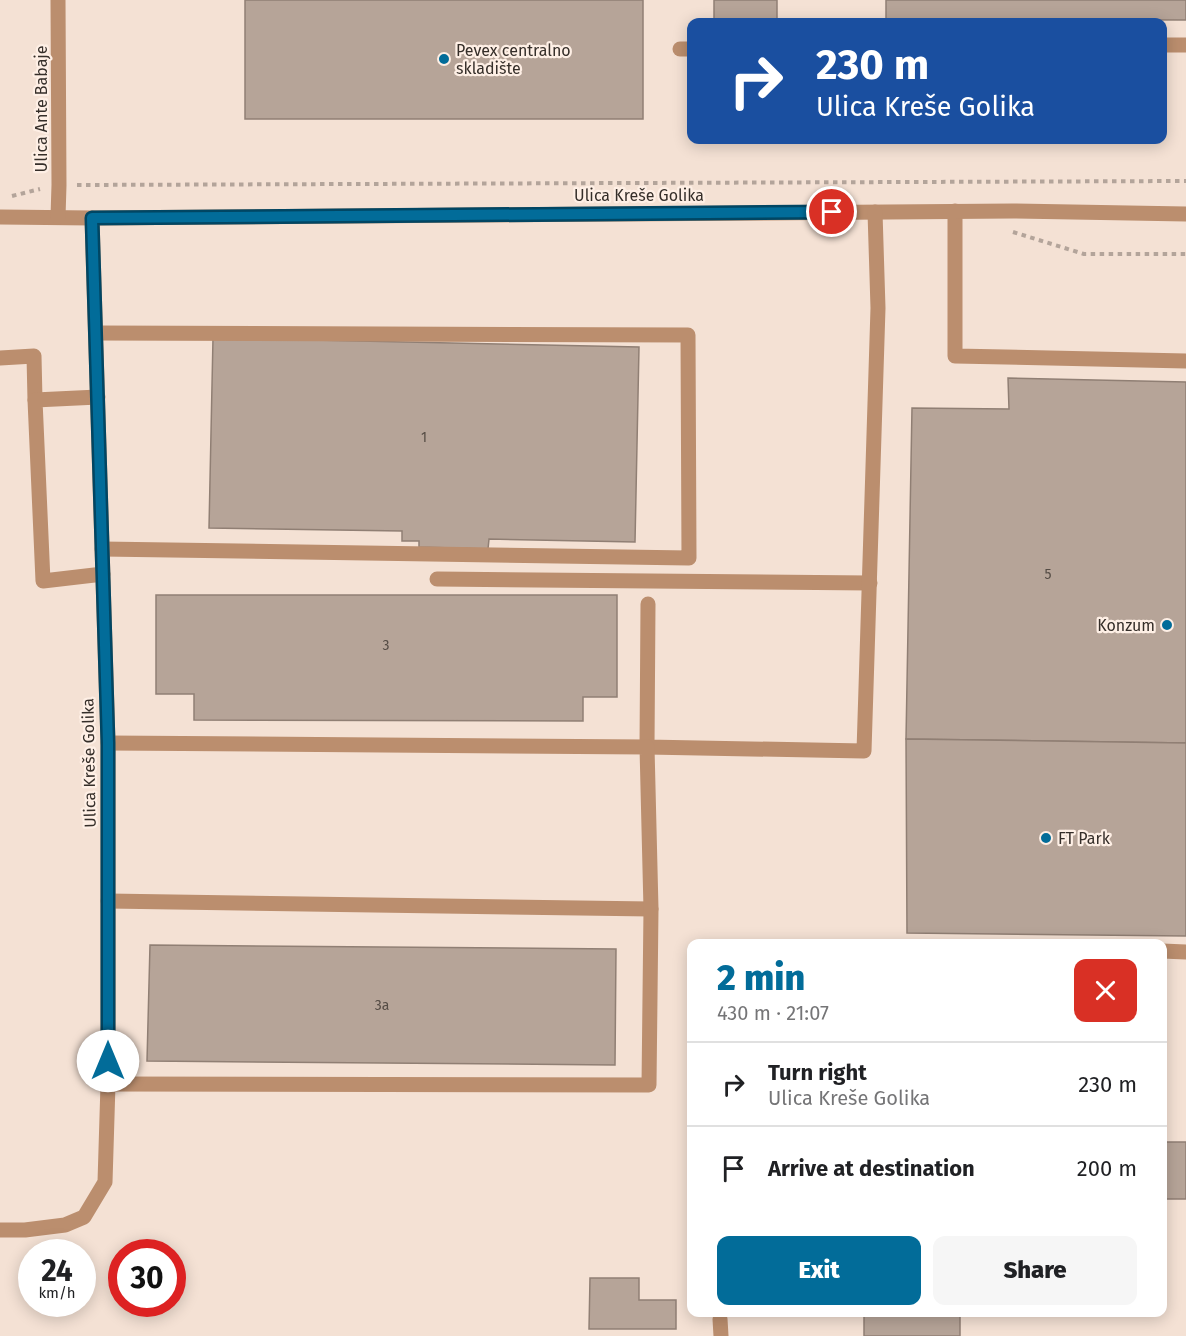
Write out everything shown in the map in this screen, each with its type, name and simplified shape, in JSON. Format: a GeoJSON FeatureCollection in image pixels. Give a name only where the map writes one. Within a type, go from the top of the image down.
{"type":"FeatureCollection","features":[{"type":"Feature","properties":{"kind":"street","name":"Ulica Ante Babaje"},"geometry":{"type":"LineString","coordinates":[[58,0],[58,217]]}},
{"type":"Feature","properties":{"kind":"street"},"geometry":{"type":"LineString","coordinates":[[1167,45],[1186,45]]}},
{"type":"Feature","properties":{"kind":"street"},"geometry":{"type":"LineString","coordinates":[[955,211],[955,356],[1186,362]]}},
{"type":"Feature","properties":{"kind":"street","name":"Ulica Kreše Golika"},"geometry":{"type":"LineString","coordinates":[[0,217],[955,211],[1186,214]]}},
{"type":"Feature","properties":{"kind":"street"},"geometry":{"type":"LineString","coordinates":[[108,743],[864,751],[878,308],[875,212]]}},
{"type":"Feature","properties":{"kind":"street","name":"Ulica Kreše Golika"},"geometry":{"type":"LineString","coordinates":[[0,1230],[25,1230],[65,1225],[84,1217],[105,1182],[108,1084],[108,743],[92,218]]}},
{"type":"Feature","properties":{"kind":"street"},"geometry":{"type":"LineString","coordinates":[[96,333],[688,335],[689,558],[102,549]]}},
{"type":"Feature","properties":{"kind":"street"},"geometry":{"type":"LineString","coordinates":[[0,358],[34,356],[43,581],[103,574]]}},
{"type":"Feature","properties":{"kind":"street"},"geometry":{"type":"LineString","coordinates":[[35,400],[98,398]]}},
{"type":"Feature","properties":{"kind":"street"},"geometry":{"type":"LineString","coordinates":[[437,579],[870,584]]}},
{"type":"Feature","properties":{"kind":"street"},"geometry":{"type":"LineString","coordinates":[[108,1084],[650,1085],[648,604]]}},
{"type":"Feature","properties":{"kind":"street"},"geometry":{"type":"LineString","coordinates":[[108,901],[651,909]]}},
{"type":"Feature","properties":{"kind":"street"},"geometry":{"type":"LineString","coordinates":[[1167,951],[1186,952]]}},
{"type":"Feature","properties":{"kind":"street"},"geometry":{"type":"LineString","coordinates":[[720,1319],[721,1336]]}},
{"type":"Feature","properties":{"kind":"path"},"geometry":{"type":"LineString","coordinates":[[7,197],[59,185],[1186,182]]}},
{"type":"Feature","properties":{"kind":"path"},"geometry":{"type":"LineString","coordinates":[[1012,211],[1011,231],[1084,254],[1186,254]]}},
{"type":"Feature","properties":{"kind":"building","name":"Pevex centralno skladište"},"geometry":{"type":"Polygon","coordinates":[[[245,0],[643,0],[643,119],[245,119],[245,0]]]}},
{"type":"Feature","properties":{"kind":"building"},"geometry":{"type":"Polygon","coordinates":[[[714,0],[777,0],[777,18],[714,18],[714,0]]]}},
{"type":"Feature","properties":{"kind":"building"},"geometry":{"type":"Polygon","coordinates":[[[886,0],[1186,0],[1186,20],[1167,20],[1167,18],[886,18],[886,0]]]}},
{"type":"Feature","properties":{"kind":"building"},"geometry":{"type":"Polygon","coordinates":[[[213,338],[639,347],[635,542],[489,539],[488,549],[419,547],[419,541],[402,541],[402,531],[209,528],[213,338]]]}},
{"type":"Feature","properties":{"kind":"building"},"geometry":{"type":"Polygon","coordinates":[[[1008,378],[1186,382],[1186,743],[906,739],[912,408],[1009,409],[1008,378]]]}},
{"type":"Feature","properties":{"kind":"building"},"geometry":{"type":"Polygon","coordinates":[[[156,595],[617,595],[617,697],[583,697],[583,721],[194,720],[194,694],[156,694],[156,595]]]}},
{"type":"Feature","properties":{"kind":"building","name":"FT Park"},"geometry":{"type":"Polygon","coordinates":[[[906,739],[1186,743],[1186,936],[907,933],[906,739]]]}},
{"type":"Feature","properties":{"kind":"building"},"geometry":{"type":"Polygon","coordinates":[[[150,945],[616,949],[615,1065],[147,1061],[150,945]]]}},
{"type":"Feature","properties":{"kind":"building"},"geometry":{"type":"Polygon","coordinates":[[[1167,1142],[1186,1142],[1186,1199],[1167,1199],[1167,1142]]]}},
{"type":"Feature","properties":{"kind":"building"},"geometry":{"type":"Polygon","coordinates":[[[590,1278],[639,1278],[639,1300],[676,1300],[676,1329],[589,1329],[590,1278]]]}},
{"type":"Feature","properties":{"kind":"building"},"geometry":{"type":"Polygon","coordinates":[[[864,1317],[960,1317],[960,1336],[864,1336],[864,1317]]]}},
{"type":"Feature","properties":{"kind":"place","name":"Pevex centralno skladište"},"geometry":{"type":"Point","coordinates":[444,59]}},
{"type":"Feature","properties":{"kind":"place","name":"Konzum"},"geometry":{"type":"Point","coordinates":[1167,625]}},
{"type":"Feature","properties":{"kind":"place","name":"FT Park"},"geometry":{"type":"Point","coordinates":[1046,838]}},
{"type":"Feature","properties":{"kind":"route"},"geometry":{"type":"LineString","coordinates":[[108,1061],[108,743],[92,218],[832,212]]}}]}
